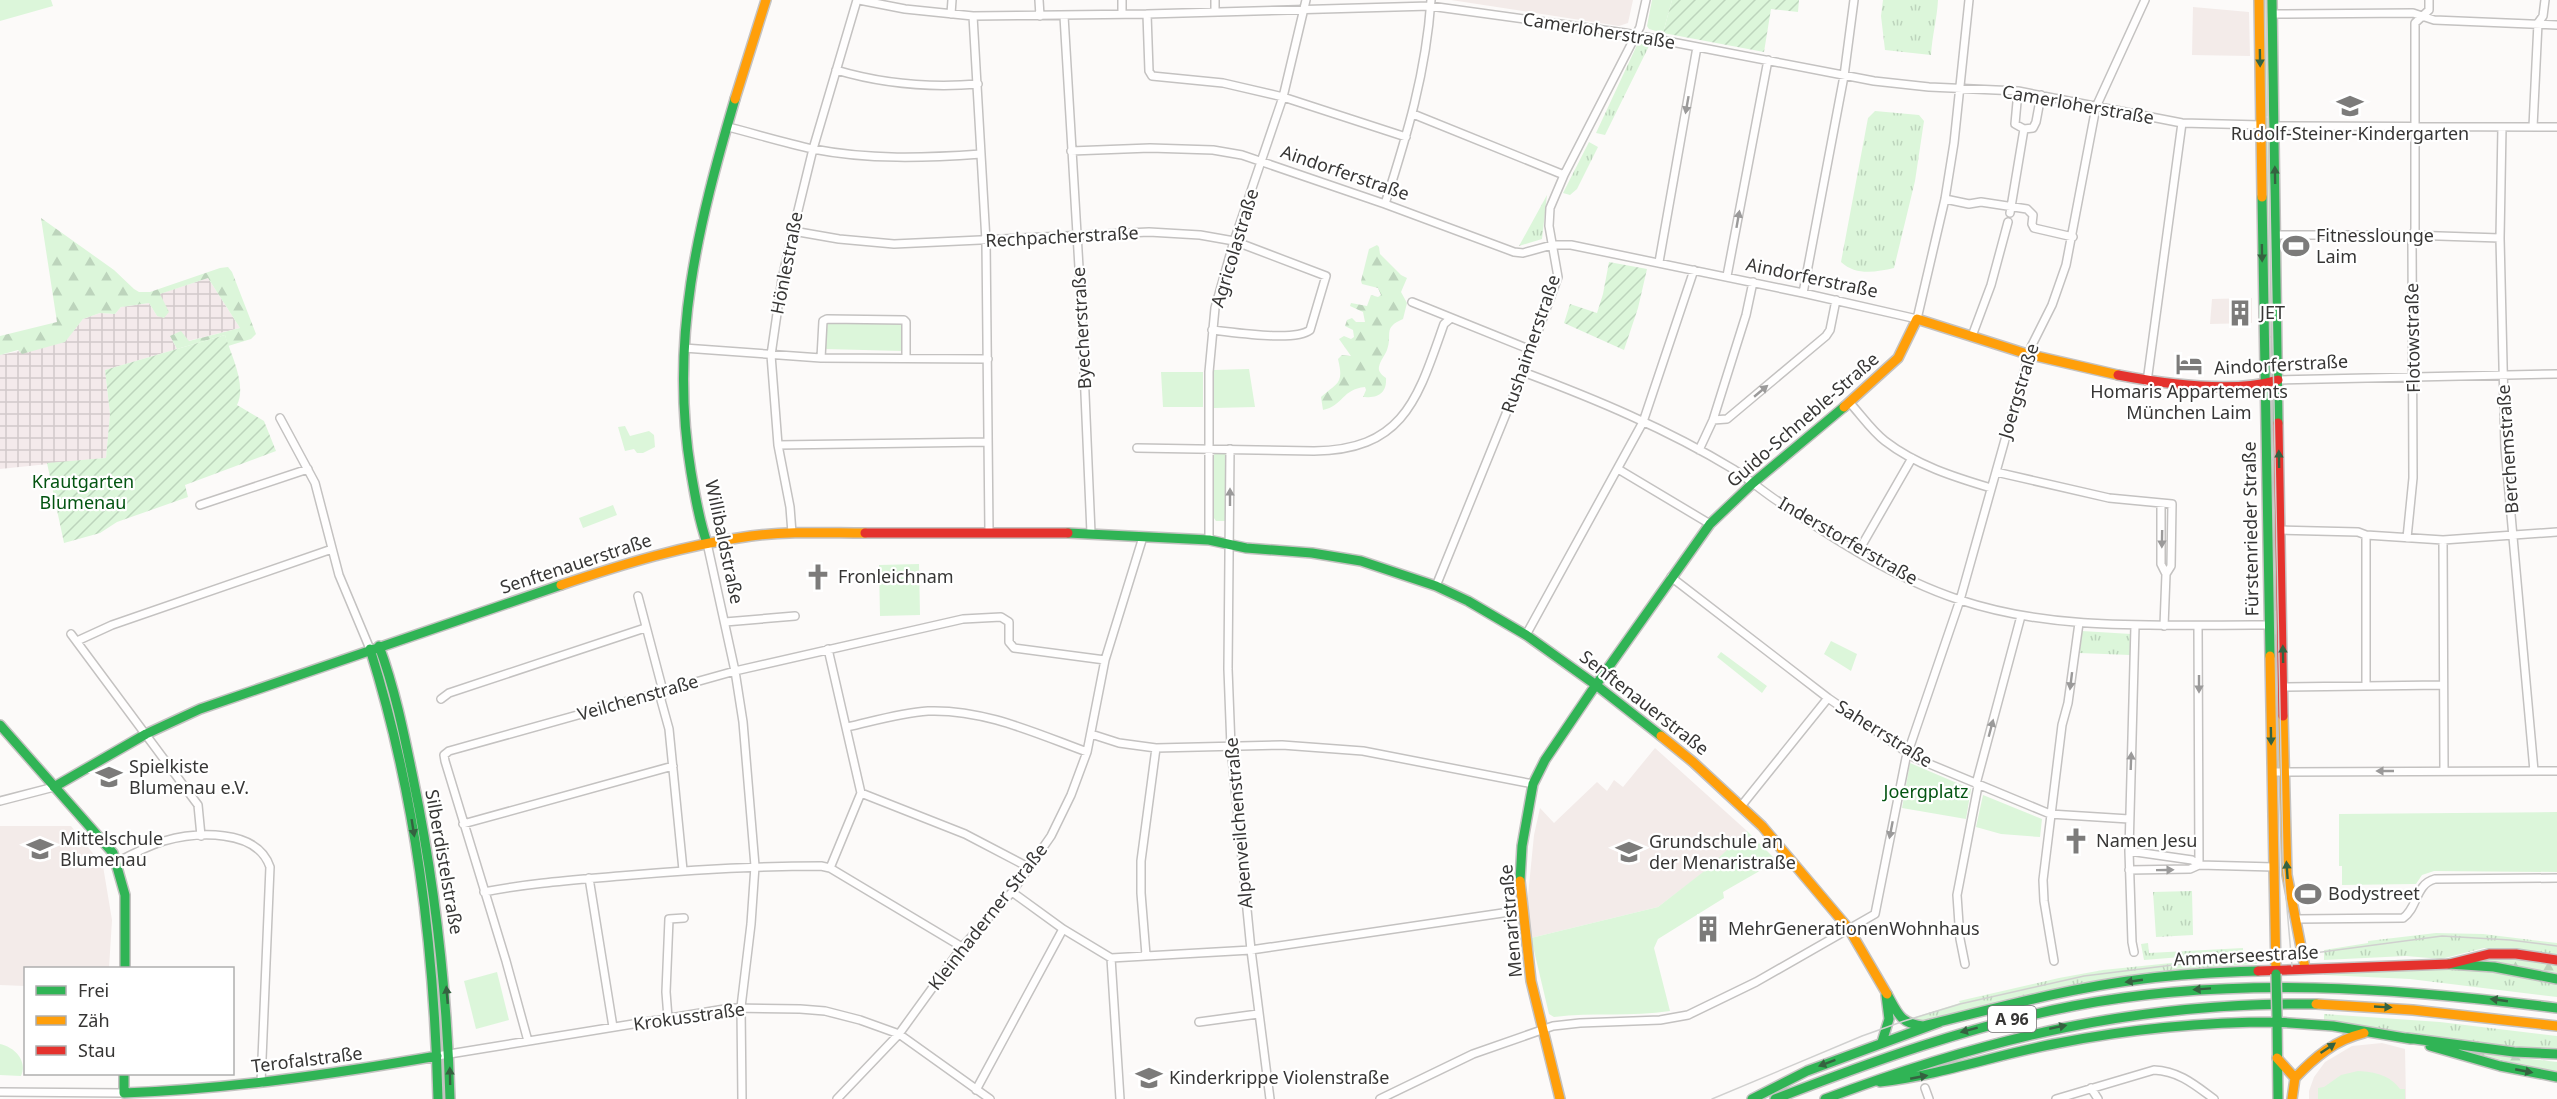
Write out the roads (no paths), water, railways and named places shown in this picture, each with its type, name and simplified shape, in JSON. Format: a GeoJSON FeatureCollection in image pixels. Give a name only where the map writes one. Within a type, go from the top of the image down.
{"type":"FeatureCollection","features":[{"type":"Feature","properties":{"kind":"main road","name":"Willibaldstraße"},"geometry":{"type":"LineString","coordinates":[[707,543],[685,428],[684,348],[696,260],[728,127],[766,0]]}},
{"type":"Feature","properties":{"kind":"main road","name":"Fürstenrieder Straße"},"geometry":{"type":"LineString","coordinates":[[2259,0],[2278,1099]]}},
{"type":"Feature","properties":{"kind":"main road","name":"Fürstenrieder Straße"},"geometry":{"type":"LineString","coordinates":[[2272,0],[2287,875],[2305,968]]}},
{"type":"Feature","properties":{"kind":"main road","name":"Aindorferstraße"},"geometry":{"type":"LineString","coordinates":[[1917,319],[2066,366],[2147,382],[2189,385],[2265,384],[2278,380]]}},
{"type":"Feature","properties":{"kind":"main road","name":"Guido-Schneble-Straße"},"geometry":{"type":"LineString","coordinates":[[1596,685],[1710,524],[1753,483],[1850,403],[1898,358],[1917,319]]}},
{"type":"Feature","properties":{"kind":"main road","name":"Senftenauerstraße"},"geometry":{"type":"LineString","coordinates":[[54,787],[146,734],[200,709],[372,646],[627,563],[707,543],[792,533],[1090,533],[1209,540],[1229,545],[1312,553],[1361,561],[1436,586],[1468,601],[1526,635],[1596,685],[1685,755],[1742,805],[1791,859],[1849,929],[1899,1016],[1908,1024],[1923,1026],[1940,1022]]}},
{"type":"Feature","properties":{"kind":"main road","name":"Silberdistelstraße"},"geometry":{"type":"LineString","coordinates":[[372,646],[393,691],[429,866],[444,956],[450,1053],[450,1099]]}},
{"type":"Feature","properties":{"kind":"main road","name":"Silberdistelstraße"},"geometry":{"type":"LineString","coordinates":[[372,646],[397,738],[414,833],[435,1003],[438,1099]]}},
{"type":"Feature","properties":{"kind":"main road","name":"Menaristraße"},"geometry":{"type":"LineString","coordinates":[[1560,1099],[1531,981],[1520,881],[1522,846],[1533,784],[1545,760],[1596,685]]}},
{"type":"Feature","properties":{"kind":"main road"},"geometry":{"type":"LineString","coordinates":[[0,725],[112,851],[126,896],[125,967]]}},
{"type":"Feature","properties":{"kind":"main road","name":"Ammerseestraße"},"geometry":{"type":"LineString","coordinates":[[1940,1022],[2034,998],[2099,985],[2201,973],[2449,964],[2462,958],[2482,954],[2557,960]]}},
{"type":"Feature","properties":{"kind":"main road"},"geometry":{"type":"LineString","coordinates":[[2449,964],[2494,968],[2557,979]]}},
{"type":"Feature","properties":{"kind":"main road","name":"A 96"},"geometry":{"type":"LineString","coordinates":[[1775,1099],[1892,1054],[1957,1034],[2082,1004],[2164,992],[2260,987],[2324,987],[2440,994],[2557,1008]]}},
{"type":"Feature","properties":{"kind":"main road"},"geometry":{"type":"LineString","coordinates":[[1882,1042],[1889,1019],[1886,995]]}},
{"type":"Feature","properties":{"kind":"main road","name":"A 96"},"geometry":{"type":"LineString","coordinates":[[1825,1099],[1905,1068],[1961,1051],[2058,1026],[2135,1014],[2222,1006],[2324,1004],[2410,1009],[2557,1026]]}},
{"type":"Feature","properties":{"kind":"main road"},"geometry":{"type":"LineString","coordinates":[[1861,1084],[1916,1078],[2057,1043],[2112,1034],[2226,1022],[2277,1020],[2514,1052],[2557,1054]]}},
{"type":"Feature","properties":{"kind":"main road"},"geometry":{"type":"LineString","coordinates":[[1752,1099],[1808,1071],[1940,1022]]}},
{"type":"Feature","properties":{"kind":"main road"},"geometry":{"type":"LineString","coordinates":[[2292,1099],[2295,1078],[2328,1046],[2369,1032]]}},
{"type":"Feature","properties":{"kind":"main road"},"geometry":{"type":"LineString","coordinates":[[2407,1038],[2500,1066],[2557,1077]]}},
{"type":"Feature","properties":{"kind":"main road","name":"Terofalstraße"},"geometry":{"type":"LineString","coordinates":[[124,1093],[261,1083],[358,1070],[437,1056]]}},
{"type":"Feature","properties":{"kind":"main road"},"geometry":{"type":"LineString","coordinates":[[2277,1058],[2295,1078]]}},
{"type":"Feature","properties":{"kind":"main road"},"geometry":{"type":"LineString","coordinates":[[124,1075],[124,1093]]}},
{"type":"Feature","properties":{"kind":"street","name":"Camerloherstraße"},"geometry":{"type":"LineString","coordinates":[[858,0],[973,16],[1122,15],[1431,3],[1625,33],[1635,37],[1900,85],[2018,91],[2182,123],[2261,125]]}},
{"type":"Feature","properties":{"kind":"street","name":"Hönlestraße"},"geometry":{"type":"LineString","coordinates":[[792,533],[790,507],[778,445],[771,355],[782,279],[813,149],[858,0]]}},
{"type":"Feature","properties":{"kind":"street"},"geometry":{"type":"LineString","coordinates":[[951,14],[952,0]]}},
{"type":"Feature","properties":{"kind":"street"},"geometry":{"type":"LineString","coordinates":[[1040,0],[1040,16]]}},
{"type":"Feature","properties":{"kind":"street"},"geometry":{"type":"LineString","coordinates":[[1122,0],[1122,15]]}},
{"type":"Feature","properties":{"kind":"street"},"geometry":{"type":"LineString","coordinates":[[1215,0],[1215,11]]}},
{"type":"Feature","properties":{"kind":"street","name":"Agricolastraße"},"geometry":{"type":"LineString","coordinates":[[1209,540],[1208,448],[1212,330],[1219,288],[1283,97],[1306,0]]}},
{"type":"Feature","properties":{"kind":"street","name":"Rushaimerstraße"},"geometry":{"type":"LineString","coordinates":[[1436,586],[1523,372],[1558,277],[1552,245],[1550,208],[1564,175],[1640,27],[1646,0]]}},
{"type":"Feature","properties":{"kind":"street"},"geometry":{"type":"LineString","coordinates":[[1803,292],[1844,76],[1854,0]]}},
{"type":"Feature","properties":{"kind":"street","name":"Guido-Schneble-Straße"},"geometry":{"type":"LineString","coordinates":[[1917,319],[1945,199],[1961,87],[1969,0]]}},
{"type":"Feature","properties":{"kind":"street","name":"Joergstraße"},"geometry":{"type":"LineString","coordinates":[[1380,1099],[1473,1054],[1542,1030],[1580,1023],[1660,1020],[1688,1015],[1756,982],[1875,914],[1908,752],[1960,600],[2029,355],[2066,265],[2096,107],[2145,0]]}},
{"type":"Feature","properties":{"kind":"street","name":"Flotowstraße"},"geometry":{"type":"LineString","coordinates":[[2407,538],[2413,478],[2415,23],[2429,10],[2429,0]]}},
{"type":"Feature","properties":{"kind":"street"},"geometry":{"type":"LineString","coordinates":[[2534,127],[2538,23],[2545,0]]}},
{"type":"Feature","properties":{"kind":"street"},"geometry":{"type":"LineString","coordinates":[[1385,204],[1413,114],[1421,77],[1431,3]]}},
{"type":"Feature","properties":{"kind":"street"},"geometry":{"type":"LineString","coordinates":[[1147,14],[1149,71],[1152,76],[1223,83],[1283,97],[1406,137]]}},
{"type":"Feature","properties":{"kind":"street"},"geometry":{"type":"LineString","coordinates":[[2272,14],[2413,14],[2434,20],[2557,25]]}},
{"type":"Feature","properties":{"kind":"street"},"geometry":{"type":"LineString","coordinates":[[973,16],[986,241],[989,532]]}},
{"type":"Feature","properties":{"kind":"street","name":"Byecherstraße"},"geometry":{"type":"LineString","coordinates":[[1064,16],[1077,234],[1090,533]]}},
{"type":"Feature","properties":{"kind":"street"},"geometry":{"type":"LineString","coordinates":[[1659,262],[1697,47]]}},
{"type":"Feature","properties":{"kind":"street"},"geometry":{"type":"LineString","coordinates":[[1727,276],[1768,60]]}},
{"type":"Feature","properties":{"kind":"street"},"geometry":{"type":"LineString","coordinates":[[836,70],[884,82],[908,85],[978,84]]}},
{"type":"Feature","properties":{"kind":"street"},"geometry":{"type":"LineString","coordinates":[[2018,91],[2015,124],[2024,129],[2033,128],[2037,122],[2041,95]]}},
{"type":"Feature","properties":{"kind":"street"},"geometry":{"type":"LineString","coordinates":[[1413,114],[1564,175]]}},
{"type":"Feature","properties":{"kind":"street"},"geometry":{"type":"LineString","coordinates":[[2147,382],[2182,123]]}},
{"type":"Feature","properties":{"kind":"street"},"geometry":{"type":"LineString","coordinates":[[2274,126],[2557,127]]}},
{"type":"Feature","properties":{"kind":"street"},"geometry":{"type":"LineString","coordinates":[[728,127],[813,149],[888,157],[933,158],[981,154]]}},
{"type":"Feature","properties":{"kind":"street","name":"Berchemstraße"},"geometry":{"type":"LineString","coordinates":[[2502,127],[2500,238],[2505,448],[2534,771]]}},
{"type":"Feature","properties":{"kind":"street"},"geometry":{"type":"LineString","coordinates":[[2010,210],[2024,129]]}},
{"type":"Feature","properties":{"kind":"street","name":"Aindorferstraße"},"geometry":{"type":"LineString","coordinates":[[1071,152],[1150,148],[1213,150],[1263,161],[1514,252],[1523,253],[1552,245],[1571,245],[1803,292],[1917,319]]}},
{"type":"Feature","properties":{"kind":"street"},"geometry":{"type":"LineString","coordinates":[[1945,199],[1969,204],[1981,201],[2010,210],[2031,212],[2034,228],[2073,237]]}},
{"type":"Feature","properties":{"kind":"street"},"geometry":{"type":"LineString","coordinates":[[1972,336],[1991,285],[2008,222]]}},
{"type":"Feature","properties":{"kind":"street","name":"Rechpacherstraße"},"geometry":{"type":"LineString","coordinates":[[793,231],[839,239],[894,244],[1149,231],[1200,235],[1234,241],[1326,276],[1310,330],[1304,335],[1265,335],[1212,330]]}},
{"type":"Feature","properties":{"kind":"street"},"geometry":{"type":"LineString","coordinates":[[2276,235],[2413,235],[2500,238]]}},
{"type":"Feature","properties":{"kind":"street"},"geometry":{"type":"LineString","coordinates":[[1526,635],[1643,422],[1694,270]]}},
{"type":"Feature","properties":{"kind":"street"},"geometry":{"type":"LineString","coordinates":[[1699,450],[1713,420],[1746,315],[1753,282]]}},
{"type":"Feature","properties":{"kind":"street"},"geometry":{"type":"LineString","coordinates":[[1713,420],[1727,419],[1826,336],[1830,330],[1836,300]]}},
{"type":"Feature","properties":{"kind":"street"},"geometry":{"type":"LineString","coordinates":[[1412,302],[1531,350]]}},
{"type":"Feature","properties":{"kind":"street"},"geometry":{"type":"LineString","coordinates":[[821,358],[823,321],[827,319],[904,320],[906,322],[906,358]]}},
{"type":"Feature","properties":{"kind":"street"},"geometry":{"type":"LineString","coordinates":[[1137,448],[1337,451],[1376,437],[1394,425],[1410,407],[1420,390],[1444,324],[1450,319]]}},
{"type":"Feature","properties":{"kind":"street"},"geometry":{"type":"LineString","coordinates":[[684,348],[821,358],[988,359]]}},
{"type":"Feature","properties":{"kind":"street","name":"Inderstorferstraße"},"geometry":{"type":"LineString","coordinates":[[1523,372],[1578,392],[1699,450],[1858,552],[1904,577],[1960,600],[2021,616],[2079,623],[2135,626],[2270,625]]}},
{"type":"Feature","properties":{"kind":"street","name":"Aindorferstraße"},"geometry":{"type":"LineString","coordinates":[[2278,380],[2557,374]]}},
{"type":"Feature","properties":{"kind":"street"},"geometry":{"type":"LineString","coordinates":[[1850,403],[1884,440],[1912,458],[1946,474],[1991,488]]}},
{"type":"Feature","properties":{"kind":"street","name":"Silberdistelstraße"},"geometry":{"type":"LineString","coordinates":[[279,418],[308,469],[322,508],[339,575],[372,646]]}},
{"type":"Feature","properties":{"kind":"street"},"geometry":{"type":"LineString","coordinates":[[778,445],[988,442]]}},
{"type":"Feature","properties":{"kind":"street"},"geometry":{"type":"LineString","coordinates":[[1229,545],[1230,448]]}},
{"type":"Feature","properties":{"kind":"street"},"geometry":{"type":"LineString","coordinates":[[1858,552],[1912,458]]}},
{"type":"Feature","properties":{"kind":"street"},"geometry":{"type":"LineString","coordinates":[[200,505],[308,469]]}},
{"type":"Feature","properties":{"kind":"street"},"geometry":{"type":"LineString","coordinates":[[1618,469],[1710,524]]}},
{"type":"Feature","properties":{"kind":"street"},"geometry":{"type":"LineString","coordinates":[[1996,471],[2109,498],[2172,504],[2171,566],[2166,574],[2164,626]]}},
{"type":"Feature","properties":{"kind":"street"},"geometry":{"type":"LineString","coordinates":[[2281,530],[2358,532],[2366,535],[2443,540],[2557,532]]}},
{"type":"Feature","properties":{"kind":"street"},"geometry":{"type":"LineString","coordinates":[[2366,535],[2366,686]]}},
{"type":"Feature","properties":{"kind":"street","name":"Kleinhaderner Straße"},"geometry":{"type":"LineString","coordinates":[[837,1099],[899,1034],[962,947],[1012,892],[1051,836],[1070,798],[1087,752],[1105,660],[1143,537]]}},
{"type":"Feature","properties":{"kind":"street"},"geometry":{"type":"LineString","coordinates":[[2443,540],[2444,771]]}},
{"type":"Feature","properties":{"kind":"street","name":"Willibaldstraße"},"geometry":{"type":"LineString","coordinates":[[707,543],[735,671],[748,770],[755,866],[741,1007],[742,1099]]}},
{"type":"Feature","properties":{"kind":"street","name":"Alpenveilchenstraße"},"geometry":{"type":"LineString","coordinates":[[1229,545],[1227,669],[1232,747],[1251,950],[1270,1099]]}},
{"type":"Feature","properties":{"kind":"street"},"geometry":{"type":"LineString","coordinates":[[77,641],[112,625],[181,600],[332,549]]}},
{"type":"Feature","properties":{"kind":"street","name":"Saherrstraße"},"geometry":{"type":"LineString","coordinates":[[1671,577],[1828,698],[1915,758],[2050,814],[2129,819]]}},
{"type":"Feature","properties":{"kind":"street"},"geometry":{"type":"LineString","coordinates":[[638,596],[663,691],[661,700],[669,729],[683,870]]}},
{"type":"Feature","properties":{"kind":"street"},"geometry":{"type":"LineString","coordinates":[[725,622],[795,616]]}},
{"type":"Feature","properties":{"kind":"street"},"geometry":{"type":"LineString","coordinates":[[1965,964],[1960,939],[1957,895],[1977,785],[2021,616]]}},
{"type":"Feature","properties":{"kind":"street","name":"Veilchenstraße"},"geometry":{"type":"LineString","coordinates":[[528,1041],[445,761],[444,755],[449,751],[735,671],[963,619],[1001,617],[1009,622],[1009,642],[1014,648],[1105,660]]}},
{"type":"Feature","properties":{"kind":"street"},"geometry":{"type":"LineString","coordinates":[[2054,961],[2044,901],[2043,880],[2050,814],[2079,623]]}},
{"type":"Feature","properties":{"kind":"street"},"geometry":{"type":"LineString","coordinates":[[2134,952],[2129,870],[2129,819],[2135,626]]}},
{"type":"Feature","properties":{"kind":"street"},"geometry":{"type":"LineString","coordinates":[[2199,626],[2199,865]]}},
{"type":"Feature","properties":{"kind":"street"},"geometry":{"type":"LineString","coordinates":[[441,699],[449,693],[645,628]]}},
{"type":"Feature","properties":{"kind":"street"},"geometry":{"type":"LineString","coordinates":[[70,634],[198,805],[201,836]]}},
{"type":"Feature","properties":{"kind":"street"},"geometry":{"type":"LineString","coordinates":[[828,649],[861,793],[830,868]]}},
{"type":"Feature","properties":{"kind":"street"},"geometry":{"type":"LineString","coordinates":[[2283,687],[2443,685]]}},
{"type":"Feature","properties":{"kind":"street"},"geometry":{"type":"LineString","coordinates":[[1742,805],[1828,698]]}},
{"type":"Feature","properties":{"kind":"street"},"geometry":{"type":"LineString","coordinates":[[847,727],[911,713],[966,713],[995,718],[1087,752]]}},
{"type":"Feature","properties":{"kind":"street"},"geometry":{"type":"LineString","coordinates":[[1091,734],[1119,743],[1156,748],[1282,745],[1362,750],[1533,784]]}},
{"type":"Feature","properties":{"kind":"street"},"geometry":{"type":"LineString","coordinates":[[1146,955],[1141,861],[1156,748]]}},
{"type":"Feature","properties":{"kind":"street"},"geometry":{"type":"LineString","coordinates":[[463,824],[673,766]]}},
{"type":"Feature","properties":{"kind":"street"},"geometry":{"type":"LineString","coordinates":[[2272,772],[2557,771]]}},
{"type":"Feature","properties":{"kind":"street"},"geometry":{"type":"LineString","coordinates":[[0,801],[54,787]]}},
{"type":"Feature","properties":{"kind":"street"},"geometry":{"type":"LineString","coordinates":[[861,793],[957,831],[1030,868]]}},
{"type":"Feature","properties":{"kind":"street"},"geometry":{"type":"LineString","coordinates":[[117,862],[162,842],[201,836],[242,840],[255,846],[267,857],[270,867],[261,1083]]}},
{"type":"Feature","properties":{"kind":"street"},"geometry":{"type":"LineString","coordinates":[[2129,851],[2192,860],[2199,865]]}},
{"type":"Feature","properties":{"kind":"street"},"geometry":{"type":"LineString","coordinates":[[2129,870],[2190,869],[2199,865],[2274,867]]}},
{"type":"Feature","properties":{"kind":"street"},"geometry":{"type":"LineString","coordinates":[[484,892],[515,886],[683,870],[755,866],[830,868],[962,947]]}},
{"type":"Feature","properties":{"kind":"street"},"geometry":{"type":"LineString","coordinates":[[589,878],[613,1028]]}},
{"type":"Feature","properties":{"kind":"street"},"geometry":{"type":"LineString","coordinates":[[2297,919],[2403,918],[2410,912],[2427,882],[2444,879],[2557,878]]}},
{"type":"Feature","properties":{"kind":"street"},"geometry":{"type":"LineString","coordinates":[[1012,892],[1063,929],[1111,958],[1251,950],[1523,910]]}},
{"type":"Feature","properties":{"kind":"street"},"geometry":{"type":"LineString","coordinates":[[668,1018],[666,992],[669,919],[684,918]]}},
{"type":"Feature","properties":{"kind":"street"},"geometry":{"type":"LineString","coordinates":[[976,1090],[1063,929]]}},
{"type":"Feature","properties":{"kind":"street"},"geometry":{"type":"LineString","coordinates":[[1111,958],[1120,1099]]}},
{"type":"Feature","properties":{"kind":"street","name":"Krokusstraße"},"geometry":{"type":"LineString","coordinates":[[437,1056],[741,1007],[825,1011],[899,1034],[990,1099]]}},
{"type":"Feature","properties":{"kind":"street"},"geometry":{"type":"LineString","coordinates":[[1199,1022],[1258,1014]]}},
{"type":"Feature","properties":{"kind":"street"},"geometry":{"type":"LineString","coordinates":[[2056,1099],[2140,1073],[2166,1070],[2183,1077],[2214,1099]]}},
{"type":"Feature","properties":{"kind":"street"},"geometry":{"type":"LineString","coordinates":[[1925,1088],[1929,1099]]}},
{"type":"Feature","properties":{"kind":"street"},"geometry":{"type":"LineString","coordinates":[[2091,1088],[2098,1099]]}},
{"type":"Feature","properties":{"kind":"street","name":"Terofalstraße"},"geometry":{"type":"LineString","coordinates":[[0,1092],[124,1093]]}},
{"type":"Feature","properties":{"kind":"tram line"},"geometry":{"type":"LineString","coordinates":[[2266,0],[2283,862],[2292,966]]}},
{"type":"Feature","properties":{"kind":"tram line"},"geometry":{"type":"LineString","coordinates":[[1712,1099],[1862,1036],[1904,1021],[1960,1004],[2084,976],[2181,964],[2276,958],[2442,936],[2510,940],[2557,946]]}},
{"type":"Feature","properties":{"kind":"place","name":"Rudolf-Steiner-Kindergarten"},"geometry":{"type":"Point","coordinates":[2350,106]}},
{"type":"Feature","properties":{"kind":"place","name":"Fitnesslounge Laim"},"geometry":{"type":"Point","coordinates":[2296,246]}},
{"type":"Feature","properties":{"kind":"place","name":"JET"},"geometry":{"type":"Point","coordinates":[2240,313]}},
{"type":"Feature","properties":{"kind":"place","name":"Homaris Appartements München Laim"},"geometry":{"type":"Point","coordinates":[2189,364]}},
{"type":"Feature","properties":{"kind":"place","name":"Fronleichnam"},"geometry":{"type":"Point","coordinates":[818,577]}},
{"type":"Feature","properties":{"kind":"place","name":"Spielkiste Blumenau e.V."},"geometry":{"type":"Point","coordinates":[109,777]}},
{"type":"Feature","properties":{"kind":"place","name":"Namen Jesu"},"geometry":{"type":"Point","coordinates":[2076,841]}},
{"type":"Feature","properties":{"kind":"place","name":"Mittelschule Blumenau"},"geometry":{"type":"Point","coordinates":[40,849]}},
{"type":"Feature","properties":{"kind":"place","name":"Grundschule an der Menaristraße"},"geometry":{"type":"Point","coordinates":[1629,852]}},
{"type":"Feature","properties":{"kind":"place","name":"Bodystreet"},"geometry":{"type":"Point","coordinates":[2308,894]}},
{"type":"Feature","properties":{"kind":"place","name":"MehrGenerationenWohnhaus"},"geometry":{"type":"Point","coordinates":[1708,929]}},
{"type":"Feature","properties":{"kind":"place","name":"Kinderkrippe Violenstraße"},"geometry":{"type":"Point","coordinates":[1149,1078]}},
{"type":"Feature","properties":{"kind":"park label","name":"Krautgarten Blumenau"},"geometry":{"type":"Point","coordinates":[83,492]}},
{"type":"Feature","properties":{"kind":"park label","name":"Joergplatz"},"geometry":{"type":"Point","coordinates":[1926,792]}}]}
